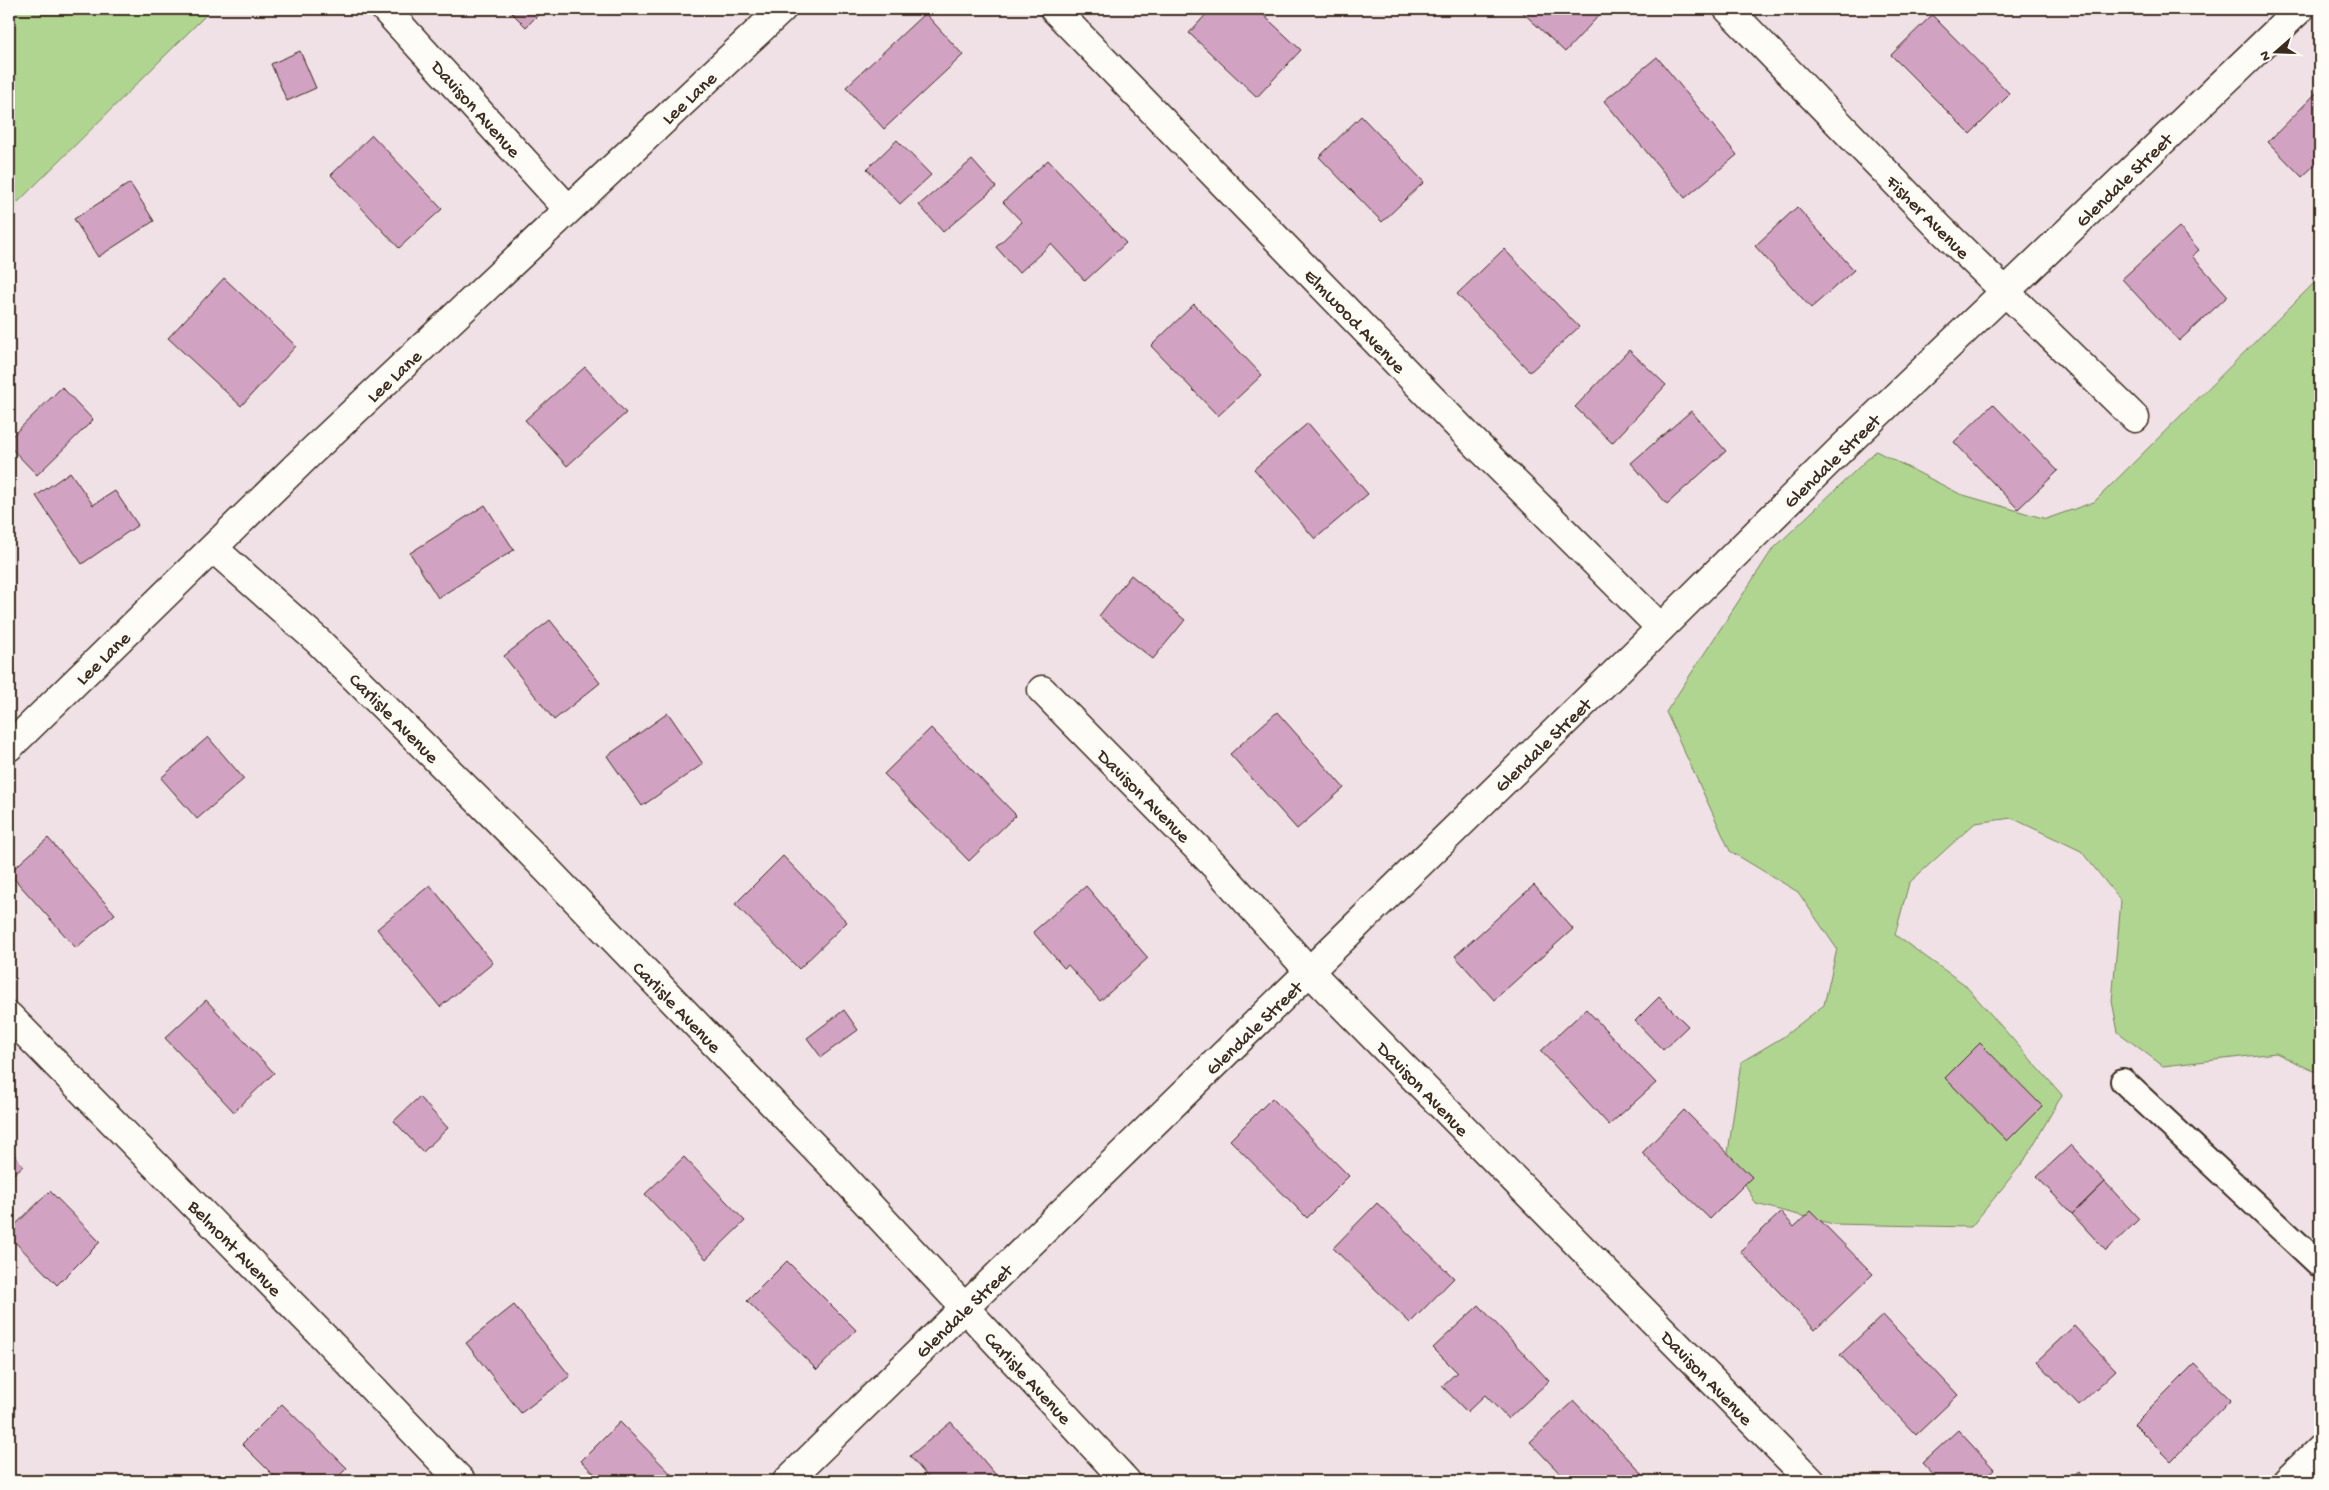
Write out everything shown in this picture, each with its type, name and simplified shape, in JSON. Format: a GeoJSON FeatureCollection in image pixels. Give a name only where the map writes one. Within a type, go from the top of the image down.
{"type":"FeatureCollection","features":[{"type":"Feature","properties":{"kind":"street","name":"Davison Avenue"},"geometry":{"type":"LineString","coordinates":[[385,9],[568,209]]}},
{"type":"Feature","properties":{"kind":"street","name":"Lee Lane"},"geometry":{"type":"LineString","coordinates":[[9,747],[311,452],[782,9]]}},
{"type":"Feature","properties":{"kind":"street","name":"Elmwood Avenue"},"geometry":{"type":"LineString","coordinates":[[1054,9],[1470,438],[1661,628]]}},
{"type":"Feature","properties":{"kind":"street","name":"Fisher Avenue"},"geometry":{"type":"LineString","coordinates":[[1728,9],[1932,220],[2135,418]]}},
{"type":"Feature","properties":{"kind":"street","name":"Glendale Street"},"geometry":{"type":"LineString","coordinates":[[787,1481],[1661,628],[1841,449],[2300,9]]}},
{"type":"Feature","properties":{"kind":"street","name":"Carlisle Avenue"},"geometry":{"type":"LineString","coordinates":[[213,548],[318,641],[521,843],[829,1162],[1126,1481]]}},
{"type":"Feature","properties":{"kind":"street","name":"Davison Avenue"},"geometry":{"type":"LineString","coordinates":[[1042,690],[1215,866],[1309,971],[1811,1481]]}},
{"type":"Feature","properties":{"kind":"street","name":"Belmont Avenue"},"geometry":{"type":"LineString","coordinates":[[9,1016],[317,1330],[461,1481]]}},
{"type":"Feature","properties":{"kind":"street"},"geometry":{"type":"LineString","coordinates":[[2287,1481],[2320,1449]]}},
{"type":"Feature","properties":{"kind":"lane"},"geometry":{"type":"LineString","coordinates":[[2124,1081],[2320,1265]]}},
{"type":"Feature","properties":{"kind":"green space"},"geometry":{"type":"Polygon","coordinates":[[[9,9],[212,9],[9,211],[9,9]]]}},
{"type":"Feature","properties":{"kind":"green space"},"geometry":{"type":"Polygon","coordinates":[[[2313,284],[2320,288],[2320,1074],[2276,1053],[2163,1066],[2118,1032],[2112,1001],[2121,901],[2081,851],[2012,818],[1975,823],[1909,883],[1895,935],[1964,984],[2062,1095],[2024,1161],[1971,1227],[1833,1224],[1756,1204],[1728,1153],[1741,1062],[1783,1037],[1824,1005],[1837,949],[1798,892],[1730,851],[1666,712],[1772,550],[1876,451],[1960,494],[2046,519],[2094,502],[2313,284]]]}},
{"type":"Feature","properties":{"kind":"building"},"geometry":{"type":"Polygon","coordinates":[[[508,9],[544,9],[526,27],[508,9]]]}},
{"type":"Feature","properties":{"kind":"building"},"geometry":{"type":"Polygon","coordinates":[[[1211,9],[1257,9],[1301,50],[1257,97],[1189,33],[1211,9]]]}},
{"type":"Feature","properties":{"kind":"building"},"geometry":{"type":"Polygon","coordinates":[[[1519,9],[1601,9],[1603,11],[1565,52],[1519,9]]]}},
{"type":"Feature","properties":{"kind":"building"},"geometry":{"type":"Polygon","coordinates":[[[925,13],[963,55],[884,129],[846,87],[925,13]]]}},
{"type":"Feature","properties":{"kind":"building"},"geometry":{"type":"Polygon","coordinates":[[[1932,15],[2010,94],[1970,134],[1891,55],[1932,15]]]}},
{"type":"Feature","properties":{"kind":"building"},"geometry":{"type":"Polygon","coordinates":[[[300,51],[316,88],[287,101],[271,64],[300,51]]]}},
{"type":"Feature","properties":{"kind":"building"},"geometry":{"type":"Polygon","coordinates":[[[1657,57],[1737,155],[1685,198],[1604,101],[1657,57]]]}},
{"type":"Feature","properties":{"kind":"building"},"geometry":{"type":"Polygon","coordinates":[[[2320,89],[2320,160],[2302,177],[2268,142],[2320,89]]]}},
{"type":"Feature","properties":{"kind":"building"},"geometry":{"type":"Polygon","coordinates":[[[1361,116],[1424,182],[1382,222],[1319,157],[1361,116]]]}},
{"type":"Feature","properties":{"kind":"building"},"geometry":{"type":"Polygon","coordinates":[[[372,135],[442,209],[399,248],[331,175],[372,135]]]}},
{"type":"Feature","properties":{"kind":"building"},"geometry":{"type":"Polygon","coordinates":[[[897,140],[931,175],[900,204],[867,169],[897,140]]]}},
{"type":"Feature","properties":{"kind":"building"},"geometry":{"type":"Polygon","coordinates":[[[972,160],[996,187],[943,232],[919,205],[972,160]]]}},
{"type":"Feature","properties":{"kind":"building"},"geometry":{"type":"Polygon","coordinates":[[[1048,160],[1126,243],[1085,281],[1051,244],[1019,273],[996,247],[1022,222],[1003,202],[1048,160]]]}},
{"type":"Feature","properties":{"kind":"building"},"geometry":{"type":"Polygon","coordinates":[[[130,183],[154,221],[98,257],[74,219],[130,183]]]}},
{"type":"Feature","properties":{"kind":"building"},"geometry":{"type":"Polygon","coordinates":[[[1797,207],[1854,270],[1811,308],[1755,246],[1797,207]]]}},
{"type":"Feature","properties":{"kind":"building"},"geometry":{"type":"Polygon","coordinates":[[[2179,227],[2199,250],[2192,256],[2228,296],[2179,341],[2122,279],[2179,227]]]}},
{"type":"Feature","properties":{"kind":"building"},"geometry":{"type":"Polygon","coordinates":[[[1504,249],[1579,327],[1530,372],[1457,294],[1504,249]]]}},
{"type":"Feature","properties":{"kind":"building"},"geometry":{"type":"Polygon","coordinates":[[[224,278],[296,346],[241,406],[168,338],[224,278]]]}},
{"type":"Feature","properties":{"kind":"building"},"geometry":{"type":"Polygon","coordinates":[[[1194,304],[1262,375],[1218,416],[1151,346],[1194,304]]]}},
{"type":"Feature","properties":{"kind":"building"},"geometry":{"type":"Polygon","coordinates":[[[1629,350],[1666,385],[1612,443],[1575,407],[1629,350]]]}},
{"type":"Feature","properties":{"kind":"building"},"geometry":{"type":"Polygon","coordinates":[[[585,367],[626,413],[567,466],[525,420],[585,367]]]}},
{"type":"Feature","properties":{"kind":"building"},"geometry":{"type":"Polygon","coordinates":[[[62,387],[93,420],[37,475],[9,446],[9,439],[62,387]]]}},
{"type":"Feature","properties":{"kind":"building"},"geometry":{"type":"Polygon","coordinates":[[[1993,404],[2058,471],[2018,509],[1954,442],[1993,404]]]}},
{"type":"Feature","properties":{"kind":"building"},"geometry":{"type":"Polygon","coordinates":[[[1691,411],[1726,451],[1667,504],[1631,463],[1691,411]]]}},
{"type":"Feature","properties":{"kind":"building"},"geometry":{"type":"Polygon","coordinates":[[[1308,423],[1368,494],[1315,539],[1254,469],[1308,423]]]}},
{"type":"Feature","properties":{"kind":"building"},"geometry":{"type":"Polygon","coordinates":[[[70,472],[93,505],[115,491],[138,525],[82,564],[36,496],[70,472]]]}},
{"type":"Feature","properties":{"kind":"building"},"geometry":{"type":"Polygon","coordinates":[[[485,505],[514,550],[438,598],[410,553],[485,505]]]}},
{"type":"Feature","properties":{"kind":"building"},"geometry":{"type":"Polygon","coordinates":[[[1131,575],[1185,620],[1153,659],[1099,616],[1131,575]]]}},
{"type":"Feature","properties":{"kind":"building"},"geometry":{"type":"Polygon","coordinates":[[[550,620],[600,683],[554,720],[504,656],[550,620]]]}},
{"type":"Feature","properties":{"kind":"building"},"geometry":{"type":"Polygon","coordinates":[[[1277,712],[1344,788],[1297,829],[1230,754],[1277,712]]]}},
{"type":"Feature","properties":{"kind":"building"},"geometry":{"type":"Polygon","coordinates":[[[668,713],[703,764],[642,806],[607,756],[668,713]]]}},
{"type":"Feature","properties":{"kind":"building"},"geometry":{"type":"Polygon","coordinates":[[[931,728],[1016,815],[969,861],[884,774],[931,728]]]}},
{"type":"Feature","properties":{"kind":"building"},"geometry":{"type":"Polygon","coordinates":[[[208,737],[244,779],[197,819],[161,778],[208,737]]]}},
{"type":"Feature","properties":{"kind":"building"},"geometry":{"type":"Polygon","coordinates":[[[48,838],[115,914],[76,948],[9,873],[48,838]]]}},
{"type":"Feature","properties":{"kind":"building"},"geometry":{"type":"Polygon","coordinates":[[[783,856],[847,922],[799,969],[735,904],[783,856]]]}},
{"type":"Feature","properties":{"kind":"building"},"geometry":{"type":"Polygon","coordinates":[[[430,885],[493,963],[440,1007],[377,929],[430,885]]]}},
{"type":"Feature","properties":{"kind":"building"},"geometry":{"type":"Polygon","coordinates":[[[1534,885],[1573,929],[1494,1000],[1455,956],[1534,885]]]}},
{"type":"Feature","properties":{"kind":"building"},"geometry":{"type":"Polygon","coordinates":[[[1086,886],[1148,958],[1100,1001],[1068,965],[1064,968],[1033,932],[1086,886]]]}},
{"type":"Feature","properties":{"kind":"building"},"geometry":{"type":"Polygon","coordinates":[[[1659,997],[1688,1026],[1663,1050],[1635,1021],[1659,997]]]}},
{"type":"Feature","properties":{"kind":"building"},"geometry":{"type":"Polygon","coordinates":[[[206,1000],[274,1073],[234,1112],[165,1038],[206,1000]]]}},
{"type":"Feature","properties":{"kind":"building"},"geometry":{"type":"Polygon","coordinates":[[[1586,1009],[1656,1083],[1609,1125],[1541,1051],[1586,1009]]]}},
{"type":"Feature","properties":{"kind":"building"},"geometry":{"type":"Polygon","coordinates":[[[844,1010],[858,1030],[821,1057],[807,1038],[844,1010]]]}},
{"type":"Feature","properties":{"kind":"building"},"geometry":{"type":"Polygon","coordinates":[[[1980,1043],[2042,1106],[2007,1141],[1945,1078],[1980,1043]]]}},
{"type":"Feature","properties":{"kind":"building"},"geometry":{"type":"Polygon","coordinates":[[[419,1097],[448,1128],[423,1152],[394,1121],[419,1097]]]}},
{"type":"Feature","properties":{"kind":"building"},"geometry":{"type":"Polygon","coordinates":[[[1272,1098],[1349,1176],[1307,1218],[1230,1140],[1272,1098]]]}},
{"type":"Feature","properties":{"kind":"building"},"geometry":{"type":"Polygon","coordinates":[[[1684,1110],[1752,1177],[1710,1219],[1642,1153],[1684,1110]]]}},
{"type":"Feature","properties":{"kind":"building"},"geometry":{"type":"Polygon","coordinates":[[[2071,1145],[2105,1182],[2072,1214],[2037,1177],[2071,1145]]]}},
{"type":"Feature","properties":{"kind":"building"},"geometry":{"type":"Polygon","coordinates":[[[9,1148],[23,1166],[9,1178],[9,1148]]]}},
{"type":"Feature","properties":{"kind":"building"},"geometry":{"type":"Polygon","coordinates":[[[684,1157],[745,1221],[706,1259],[645,1194],[684,1157]]]}},
{"type":"Feature","properties":{"kind":"building"},"geometry":{"type":"Polygon","coordinates":[[[2105,1182],[2139,1219],[2106,1251],[2072,1214],[2105,1182]]]}},
{"type":"Feature","properties":{"kind":"building"},"geometry":{"type":"Polygon","coordinates":[[[50,1191],[100,1242],[57,1285],[9,1236],[9,1231],[50,1191]]]}},
{"type":"Feature","properties":{"kind":"building"},"geometry":{"type":"Polygon","coordinates":[[[1377,1203],[1454,1278],[1410,1323],[1333,1248],[1377,1203]]]}},
{"type":"Feature","properties":{"kind":"building"},"geometry":{"type":"Polygon","coordinates":[[[1811,1211],[1873,1274],[1815,1330],[1740,1251],[1781,1212],[1794,1227],[1811,1211]]]}},
{"type":"Feature","properties":{"kind":"building"},"geometry":{"type":"Polygon","coordinates":[[[787,1261],[856,1330],[817,1370],[747,1301],[787,1261]]]}},
{"type":"Feature","properties":{"kind":"building"},"geometry":{"type":"Polygon","coordinates":[[[514,1305],[570,1376],[521,1413],[466,1343],[514,1305]]]}},
{"type":"Feature","properties":{"kind":"building"},"geometry":{"type":"Polygon","coordinates":[[[1479,1305],[1549,1381],[1508,1419],[1485,1395],[1467,1412],[1442,1386],[1457,1372],[1433,1348],[1479,1305]]]}},
{"type":"Feature","properties":{"kind":"building"},"geometry":{"type":"Polygon","coordinates":[[[1883,1315],[1958,1395],[1916,1435],[1840,1355],[1883,1315]]]}},
{"type":"Feature","properties":{"kind":"building"},"geometry":{"type":"Polygon","coordinates":[[[2074,1326],[2116,1370],[2079,1405],[2037,1361],[2074,1326]]]}},
{"type":"Feature","properties":{"kind":"building"},"geometry":{"type":"Polygon","coordinates":[[[2194,1364],[2231,1400],[2171,1461],[2134,1424],[2194,1364]]]}},
{"type":"Feature","properties":{"kind":"building"},"geometry":{"type":"Polygon","coordinates":[[[1574,1401],[1649,1481],[1567,1481],[1530,1442],[1574,1401]]]}},
{"type":"Feature","properties":{"kind":"building"},"geometry":{"type":"Polygon","coordinates":[[[282,1404],[347,1468],[334,1481],[279,1481],[242,1444],[282,1404]]]}},
{"type":"Feature","properties":{"kind":"building"},"geometry":{"type":"Polygon","coordinates":[[[620,1422],[678,1481],[602,1481],[581,1461],[620,1422]]]}},
{"type":"Feature","properties":{"kind":"building"},"geometry":{"type":"Polygon","coordinates":[[[951,1422],[1001,1481],[931,1481],[910,1456],[951,1422]]]}},
{"type":"Feature","properties":{"kind":"building"},"geometry":{"type":"Polygon","coordinates":[[[1958,1430],[1994,1469],[1980,1481],[1939,1481],[1922,1463],[1958,1430]]]}},
{"type":"Feature","properties":{"kind":"building"},"geometry":{"type":"Polygon","coordinates":[[[2079,1472],[2086,1481],[2067,1481],[2079,1472]]]}}]}
